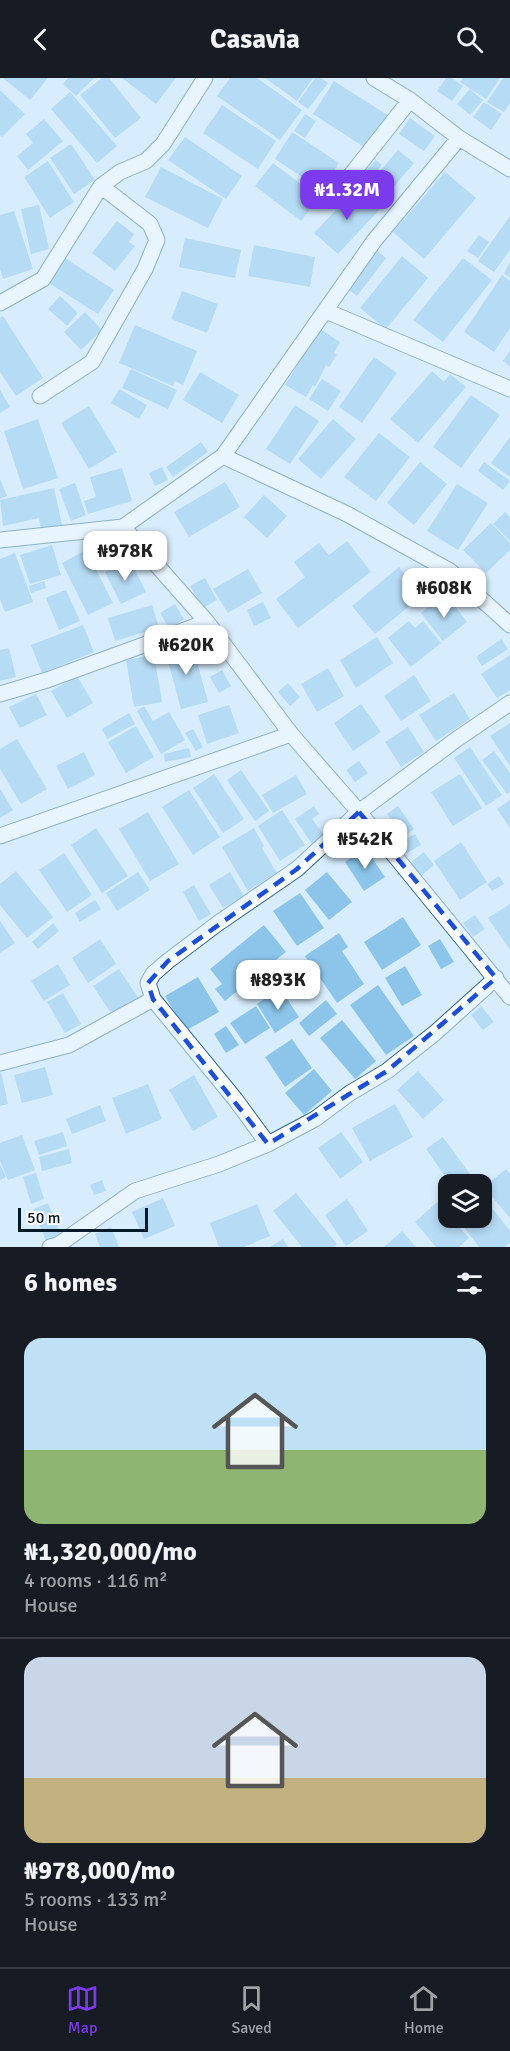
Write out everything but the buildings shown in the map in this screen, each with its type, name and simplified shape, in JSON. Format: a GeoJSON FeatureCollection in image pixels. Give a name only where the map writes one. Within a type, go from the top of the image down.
{"type":"FeatureCollection","features":[{"type":"Feature","properties":{"kind":"street"},"geometry":{"type":"LineString","coordinates":[[0,303],[43,279],[101,186],[120,172],[146,161],[163,144],[205,78]]}},
{"type":"Feature","properties":{"kind":"street"},"geometry":{"type":"LineString","coordinates":[[374,78],[410,100],[459,138],[510,170]]}},
{"type":"Feature","properties":{"kind":"street"},"geometry":{"type":"LineString","coordinates":[[339,190],[410,100]]}},
{"type":"Feature","properties":{"kind":"street"},"geometry":{"type":"LineString","coordinates":[[0,540],[123,527],[223,456],[374,241],[459,138]]}},
{"type":"Feature","properties":{"kind":"street"},"geometry":{"type":"LineString","coordinates":[[40,396],[92,362],[145,269],[157,240],[150,224],[101,186]]}},
{"type":"Feature","properties":{"kind":"street"},"geometry":{"type":"LineString","coordinates":[[326,310],[510,389]]}},
{"type":"Feature","properties":{"kind":"street"},"geometry":{"type":"LineString","coordinates":[[223,456],[346,514],[450,571],[510,625]]}},
{"type":"Feature","properties":{"kind":"street"},"geometry":{"type":"LineString","coordinates":[[123,527],[207,622],[291,734],[359,812],[510,997]]}},
{"type":"Feature","properties":{"kind":"street"},"geometry":{"type":"LineString","coordinates":[[0,694],[47,680],[207,622]]}},
{"type":"Feature","properties":{"kind":"street"},"geometry":{"type":"LineString","coordinates":[[268,1144],[236,1099],[153,999],[148,983],[153,974],[218,924],[297,869],[359,812],[457,739],[510,703]]}},
{"type":"Feature","properties":{"kind":"street"},"geometry":{"type":"LineString","coordinates":[[0,836],[291,734]]}},
{"type":"Feature","properties":{"kind":"street"},"geometry":{"type":"LineString","coordinates":[[50,1247],[58,1245],[135,1191],[219,1164],[268,1144],[315,1119],[350,1093],[387,1071],[435,1033],[496,978]]}},
{"type":"Feature","properties":{"kind":"street"},"geometry":{"type":"LineString","coordinates":[[0,1063],[69,1045],[153,999]]}},
{"type":"Feature","properties":{"kind":"highlighted area"},"geometry":{"type":"Polygon","coordinates":[[[359,812],[496,978],[387,1071],[268,1144],[153,999],[148,983],[168,961],[297,869],[359,812]]]}}]}
